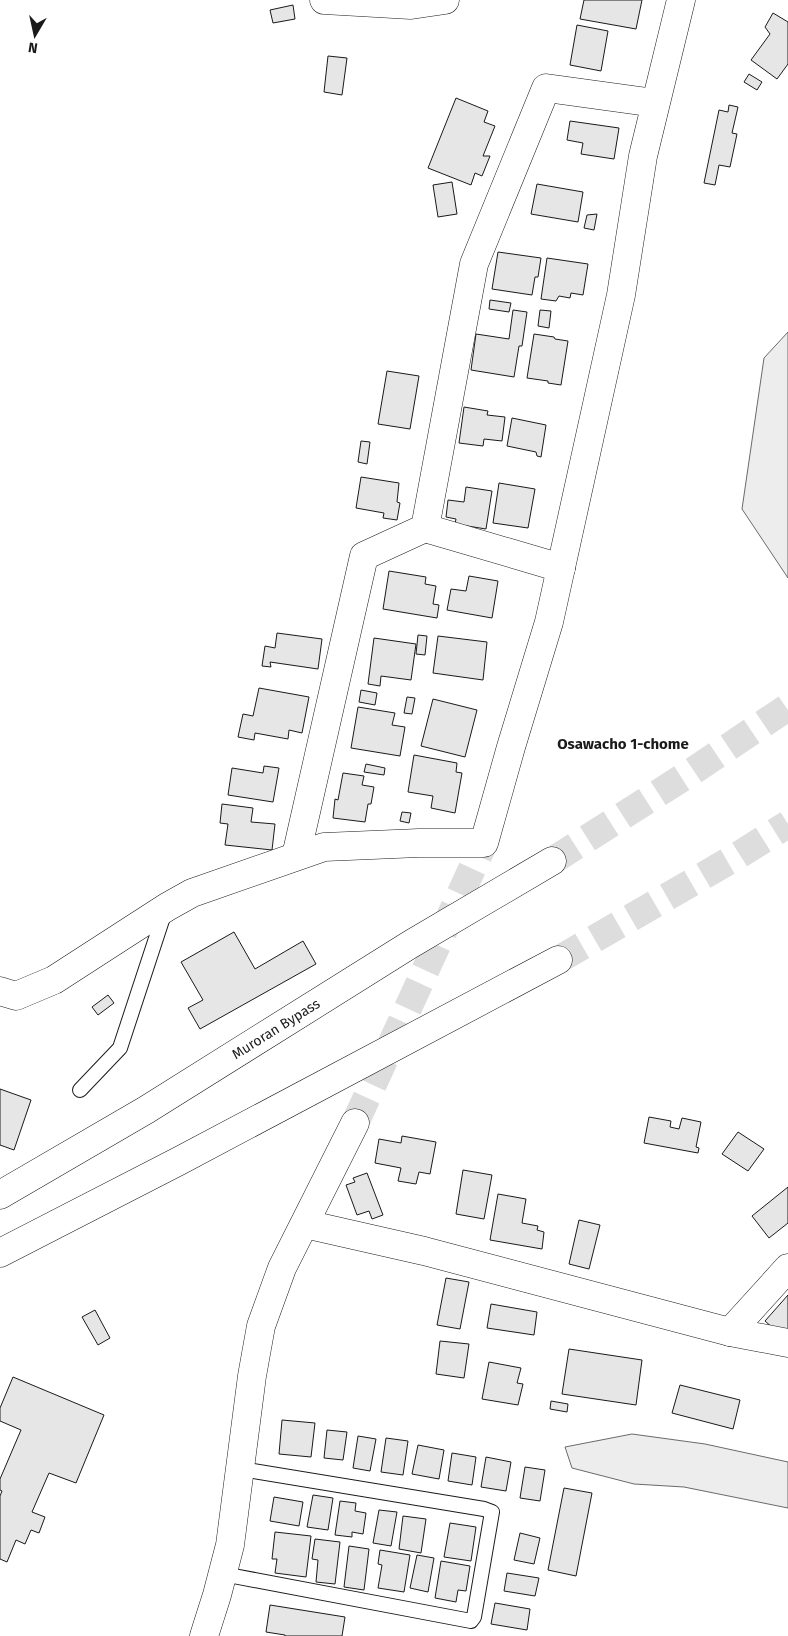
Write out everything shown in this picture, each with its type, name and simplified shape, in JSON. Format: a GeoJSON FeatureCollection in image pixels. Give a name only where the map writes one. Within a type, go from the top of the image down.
{"type":"FeatureCollection","features":[{"type":"Feature","properties":{"kind":"main road"},"geometry":{"type":"LineString","coordinates":[[324,0],[411,5],[445,0]]}},
{"type":"Feature","properties":{"kind":"main road"},"geometry":{"type":"LineString","coordinates":[[0,991],[16,996],[54,980],[192,893],[324,847],[419,843],[484,843],[549,622],[621,294],[643,156],[681,0]]}},
{"type":"Feature","properties":{"kind":"main road"},"geometry":{"type":"LineString","coordinates":[[425,528],[474,264],[546,88],[655,103]]}},
{"type":"Feature","properties":{"kind":"main road"},"geometry":{"type":"LineString","coordinates":[[296,856],[364,556],[425,528],[561,568]]}},
{"type":"Feature","properties":{"kind":"main road","name":"Muroran Bypass"},"geometry":{"type":"LineString","coordinates":[[0,1195],[146,1110],[411,944],[552,861]]}},
{"type":"Feature","properties":{"kind":"main road"},"geometry":{"type":"LineString","coordinates":[[0,1253],[558,960]]}},
{"type":"Feature","properties":{"kind":"main road"},"geometry":{"type":"LineString","coordinates":[[204,1636],[230,1545],[252,1376],[261,1326],[282,1268],[355,1123]]}},
{"type":"Feature","properties":{"kind":"main road"},"geometry":{"type":"LineString","coordinates":[[304,1224],[424,1252],[730,1332],[788,1343]]}},
{"type":"Feature","properties":{"kind":"main road"},"geometry":{"type":"LineString","coordinates":[[730,1332],[788,1268]]}},
{"type":"Feature","properties":{"kind":"lane"},"geometry":{"type":"LineString","coordinates":[[80,1090],[120,1048],[167,907]]}},
{"type":"Feature","properties":{"kind":"lane"},"geometry":{"type":"LineString","coordinates":[[222,1574],[471,1621],[474,1617],[492,1512],[484,1509],[241,1469]]}},
{"type":"Feature","properties":{"kind":"shaded area"},"geometry":{"type":"Polygon","coordinates":[[[788,332],[788,578],[742,509],[764,358],[788,332]]]}},
{"type":"Feature","properties":{"kind":"shaded area"},"geometry":{"type":"Polygon","coordinates":[[[632,1434],[705,1444],[788,1462],[788,1508],[684,1487],[634,1484],[572,1468],[565,1447],[632,1434]]]}},
{"type":"Feature","properties":{"kind":"building"},"geometry":{"type":"Polygon","coordinates":[[[584,0],[642,0],[636,29],[580,19],[584,0]]]}},
{"type":"Feature","properties":{"kind":"building"},"geometry":{"type":"Polygon","coordinates":[[[293,5],[295,19],[273,23],[270,10],[293,5]]]}},
{"type":"Feature","properties":{"kind":"building"},"geometry":{"type":"Polygon","coordinates":[[[773,13],[788,22],[788,64],[777,79],[751,60],[770,34],[765,27],[773,13]]]}},
{"type":"Feature","properties":{"kind":"building"},"geometry":{"type":"Polygon","coordinates":[[[577,25],[608,31],[601,71],[570,65],[577,25]]]}},
{"type":"Feature","properties":{"kind":"building"},"geometry":{"type":"Polygon","coordinates":[[[328,56],[347,58],[342,95],[324,92],[328,56]]]}},
{"type":"Feature","properties":{"kind":"building"},"geometry":{"type":"Polygon","coordinates":[[[749,74],[762,82],[757,90],[744,82],[749,74]]]}},
{"type":"Feature","properties":{"kind":"building"},"geometry":{"type":"Polygon","coordinates":[[[456,98],[488,111],[484,122],[495,126],[483,156],[490,156],[482,176],[475,173],[471,185],[428,168],[456,98]]]}},
{"type":"Feature","properties":{"kind":"building"},"geometry":{"type":"Polygon","coordinates":[[[729,105],[738,107],[732,133],[737,134],[730,167],[719,165],[715,185],[704,183],[719,110],[728,112],[729,105]]]}},
{"type":"Feature","properties":{"kind":"building"},"geometry":{"type":"Polygon","coordinates":[[[570,121],[619,128],[614,159],[581,154],[583,143],[567,140],[570,121]]]}},
{"type":"Feature","properties":{"kind":"building"},"geometry":{"type":"Polygon","coordinates":[[[452,182],[457,214],[438,217],[433,185],[452,182]]]}},
{"type":"Feature","properties":{"kind":"building"},"geometry":{"type":"Polygon","coordinates":[[[537,184],[583,192],[578,222],[531,214],[537,184]]]}},
{"type":"Feature","properties":{"kind":"building"},"geometry":{"type":"Polygon","coordinates":[[[597,214],[594,230],[584,228],[587,215],[597,214]]]}},
{"type":"Feature","properties":{"kind":"building"},"geometry":{"type":"Polygon","coordinates":[[[498,252],[541,258],[538,277],[535,277],[532,295],[492,289],[498,252]]]}},
{"type":"Feature","properties":{"kind":"building"},"geometry":{"type":"Polygon","coordinates":[[[547,258],[588,264],[583,295],[571,293],[570,298],[559,296],[556,301],[541,299],[547,258]]]}},
{"type":"Feature","properties":{"kind":"building"},"geometry":{"type":"Polygon","coordinates":[[[490,300],[511,303],[509,312],[489,309],[490,300]]]}},
{"type":"Feature","properties":{"kind":"building"},"geometry":{"type":"Polygon","coordinates":[[[513,310],[527,312],[522,346],[519,346],[514,377],[471,370],[476,334],[509,339],[513,310]]]}},
{"type":"Feature","properties":{"kind":"building"},"geometry":{"type":"Polygon","coordinates":[[[540,310],[551,311],[549,328],[538,326],[540,310]]]}},
{"type":"Feature","properties":{"kind":"building"},"geometry":{"type":"Polygon","coordinates":[[[534,334],[568,341],[561,385],[527,378],[534,334]]]}},
{"type":"Feature","properties":{"kind":"building"},"geometry":{"type":"Polygon","coordinates":[[[387,371],[419,376],[410,429],[378,424],[387,371]]]}},
{"type":"Feature","properties":{"kind":"building"},"geometry":{"type":"Polygon","coordinates":[[[464,407],[488,411],[487,415],[505,417],[502,441],[484,439],[483,446],[459,443],[464,407]]]}},
{"type":"Feature","properties":{"kind":"building"},"geometry":{"type":"Polygon","coordinates":[[[512,418],[546,425],[541,457],[537,456],[536,452],[507,446],[512,418]]]}},
{"type":"Feature","properties":{"kind":"building"},"geometry":{"type":"Polygon","coordinates":[[[361,441],[370,442],[367,464],[358,462],[361,441]]]}},
{"type":"Feature","properties":{"kind":"building"},"geometry":{"type":"Polygon","coordinates":[[[361,477],[399,483],[397,502],[400,503],[397,520],[383,518],[384,513],[356,508],[361,477]]]}},
{"type":"Feature","properties":{"kind":"building"},"geometry":{"type":"Polygon","coordinates":[[[499,483],[535,489],[528,528],[493,523],[499,483]]]}},
{"type":"Feature","properties":{"kind":"building"},"geometry":{"type":"Polygon","coordinates":[[[466,487],[492,491],[486,529],[455,524],[456,519],[446,517],[448,500],[464,502],[466,487]]]}},
{"type":"Feature","properties":{"kind":"building"},"geometry":{"type":"Polygon","coordinates":[[[389,571],[426,577],[425,584],[436,586],[433,604],[439,605],[437,618],[383,609],[389,571]]]}},
{"type":"Feature","properties":{"kind":"building"},"geometry":{"type":"Polygon","coordinates":[[[469,576],[498,581],[492,618],[447,610],[451,589],[466,591],[469,576]]]}},
{"type":"Feature","properties":{"kind":"building"},"geometry":{"type":"Polygon","coordinates":[[[277,633],[322,639],[318,669],[270,662],[271,667],[262,666],[265,646],[275,648],[277,633]]]}},
{"type":"Feature","properties":{"kind":"building"},"geometry":{"type":"Polygon","coordinates":[[[418,635],[427,636],[425,655],[416,654],[418,635]]]}},
{"type":"Feature","properties":{"kind":"building"},"geometry":{"type":"Polygon","coordinates":[[[438,636],[487,642],[483,680],[433,673],[438,636]]]}},
{"type":"Feature","properties":{"kind":"building"},"geometry":{"type":"Polygon","coordinates":[[[374,638],[416,644],[411,680],[381,676],[380,686],[368,684],[374,638]]]}},
{"type":"Feature","properties":{"kind":"building"},"geometry":{"type":"Polygon","coordinates":[[[259,688],[309,697],[302,733],[289,730],[288,739],[255,733],[254,740],[238,737],[243,714],[253,716],[259,688]]]}},
{"type":"Feature","properties":{"kind":"building"},"geometry":{"type":"Polygon","coordinates":[[[361,690],[377,693],[375,705],[359,702],[361,690]]]}},
{"type":"Feature","properties":{"kind":"building"},"geometry":{"type":"Polygon","coordinates":[[[407,697],[415,698],[412,714],[404,713],[407,697]]]}},
{"type":"Feature","properties":{"kind":"building"},"geometry":{"type":"Polygon","coordinates":[[[433,699],[477,710],[465,757],[421,746],[433,699]]]}},
{"type":"Feature","properties":{"kind":"building"},"geometry":{"type":"Polygon","coordinates":[[[358,707],[395,713],[392,725],[405,727],[400,756],[351,748],[358,707]]]}},
{"type":"Feature","properties":{"kind":"building"},"geometry":{"type":"Polygon","coordinates":[[[414,755],[457,763],[456,772],[462,773],[455,813],[431,808],[433,796],[408,792],[414,755]]]}},
{"type":"Feature","properties":{"kind":"building"},"geometry":{"type":"Polygon","coordinates":[[[366,764],[385,768],[384,775],[364,772],[366,764]]]}},
{"type":"Feature","properties":{"kind":"building"},"geometry":{"type":"Polygon","coordinates":[[[264,766],[279,768],[273,802],[228,795],[232,768],[263,773],[264,766]]]}},
{"type":"Feature","properties":{"kind":"building"},"geometry":{"type":"Polygon","coordinates":[[[343,773],[364,776],[362,785],[374,787],[371,804],[368,804],[365,822],[333,818],[335,799],[338,800],[343,773]]]}},
{"type":"Feature","properties":{"kind":"building"},"geometry":{"type":"Polygon","coordinates":[[[222,804],[253,808],[251,822],[275,824],[272,850],[225,845],[228,824],[220,823],[222,804]]]}},
{"type":"Feature","properties":{"kind":"building"},"geometry":{"type":"Polygon","coordinates":[[[402,812],[411,813],[409,823],[400,821],[402,812]]]}},
{"type":"Feature","properties":{"kind":"building"},"geometry":{"type":"Polygon","coordinates":[[[234,932],[255,969],[303,941],[316,964],[200,1029],[188,1008],[203,1000],[181,962],[234,932]]]}},
{"type":"Feature","properties":{"kind":"building"},"geometry":{"type":"Polygon","coordinates":[[[108,995],[114,1003],[98,1015],[92,1007],[108,995]]]}},
{"type":"Feature","properties":{"kind":"building"},"geometry":{"type":"Polygon","coordinates":[[[0,1089],[31,1100],[14,1150],[0,1145],[0,1089]]]}},
{"type":"Feature","properties":{"kind":"building"},"geometry":{"type":"Polygon","coordinates":[[[649,1117],[671,1121],[670,1127],[679,1129],[682,1118],[701,1122],[696,1147],[699,1148],[698,1153],[644,1143],[649,1117]]]}},
{"type":"Feature","properties":{"kind":"building"},"geometry":{"type":"Polygon","coordinates":[[[738,1132],[764,1149],[748,1171],[722,1154],[738,1132]]]}},
{"type":"Feature","properties":{"kind":"building"},"geometry":{"type":"Polygon","coordinates":[[[402,1136],[436,1142],[430,1174],[419,1172],[416,1184],[398,1181],[401,1168],[375,1163],[379,1139],[401,1143],[402,1136]]]}},
{"type":"Feature","properties":{"kind":"building"},"geometry":{"type":"Polygon","coordinates":[[[463,1170],[492,1175],[484,1219],[456,1214],[463,1170]]]}},
{"type":"Feature","properties":{"kind":"building"},"geometry":{"type":"Polygon","coordinates":[[[367,1173],[383,1215],[372,1219],[369,1211],[357,1215],[346,1185],[355,1182],[353,1178],[367,1173]]]}},
{"type":"Feature","properties":{"kind":"building"},"geometry":{"type":"Polygon","coordinates":[[[788,1187],[788,1223],[769,1238],[752,1216],[788,1187]]]}},
{"type":"Feature","properties":{"kind":"building"},"geometry":{"type":"Polygon","coordinates":[[[498,1194],[526,1199],[522,1223],[538,1226],[537,1230],[544,1232],[542,1249],[490,1240],[498,1194]]]}},
{"type":"Feature","properties":{"kind":"building"},"geometry":{"type":"Polygon","coordinates":[[[579,1220],[600,1225],[589,1269],[569,1264],[579,1220]]]}},
{"type":"Feature","properties":{"kind":"building"},"geometry":{"type":"Polygon","coordinates":[[[446,1278],[469,1282],[460,1329],[437,1325],[446,1278]]]}},
{"type":"Feature","properties":{"kind":"building"},"geometry":{"type":"Polygon","coordinates":[[[788,1295],[788,1329],[782,1336],[765,1321],[788,1295]]]}},
{"type":"Feature","properties":{"kind":"building"},"geometry":{"type":"Polygon","coordinates":[[[491,1304],[537,1312],[534,1335],[487,1328],[491,1304]]]}},
{"type":"Feature","properties":{"kind":"building"},"geometry":{"type":"Polygon","coordinates":[[[95,1310],[110,1338],[98,1345],[82,1317],[95,1310]]]}},
{"type":"Feature","properties":{"kind":"building"},"geometry":{"type":"Polygon","coordinates":[[[440,1341],[469,1344],[464,1378],[436,1374],[440,1341]]]}},
{"type":"Feature","properties":{"kind":"building"},"geometry":{"type":"Polygon","coordinates":[[[569,1349],[642,1360],[636,1405],[562,1394],[569,1349]]]}},
{"type":"Feature","properties":{"kind":"building"},"geometry":{"type":"Polygon","coordinates":[[[489,1362],[521,1368],[517,1383],[523,1384],[518,1405],[482,1399],[489,1362]]]}},
{"type":"Feature","properties":{"kind":"building"},"geometry":{"type":"Polygon","coordinates":[[[13,1377],[104,1415],[76,1483],[49,1473],[32,1512],[45,1517],[39,1533],[31,1530],[25,1544],[16,1540],[7,1562],[0,1559],[0,1496],[2,1491],[0,1490],[0,1479],[21,1430],[0,1421],[0,1408],[13,1377]]]}},
{"type":"Feature","properties":{"kind":"building"},"geometry":{"type":"Polygon","coordinates":[[[680,1385],[740,1400],[733,1429],[672,1413],[680,1385]]]}},
{"type":"Feature","properties":{"kind":"building"},"geometry":{"type":"Polygon","coordinates":[[[551,1401],[568,1404],[567,1412],[550,1409],[551,1401]]]}},
{"type":"Feature","properties":{"kind":"building"},"geometry":{"type":"Polygon","coordinates":[[[282,1420],[315,1423],[311,1457],[279,1454],[282,1420]]]}},
{"type":"Feature","properties":{"kind":"building"},"geometry":{"type":"Polygon","coordinates":[[[327,1430],[347,1432],[343,1460],[324,1458],[327,1430]]]}},
{"type":"Feature","properties":{"kind":"building"},"geometry":{"type":"Polygon","coordinates":[[[358,1436],[376,1439],[370,1471],[353,1468],[358,1436]]]}},
{"type":"Feature","properties":{"kind":"building"},"geometry":{"type":"Polygon","coordinates":[[[386,1438],[408,1441],[403,1475],[381,1472],[386,1438]]]}},
{"type":"Feature","properties":{"kind":"building"},"geometry":{"type":"Polygon","coordinates":[[[418,1445],[444,1450],[439,1479],[412,1474],[418,1445]]]}},
{"type":"Feature","properties":{"kind":"building"},"geometry":{"type":"Polygon","coordinates":[[[452,1453],[476,1457],[472,1485],[448,1481],[452,1453]]]}},
{"type":"Feature","properties":{"kind":"building"},"geometry":{"type":"Polygon","coordinates":[[[486,1457],[511,1462],[506,1491],[481,1487],[486,1457]]]}},
{"type":"Feature","properties":{"kind":"building"},"geometry":{"type":"Polygon","coordinates":[[[525,1467],[545,1470],[540,1501],[520,1498],[525,1467]]]}},
{"type":"Feature","properties":{"kind":"building"},"geometry":{"type":"Polygon","coordinates":[[[564,1488],[592,1493],[576,1576],[548,1570],[564,1488]]]}},
{"type":"Feature","properties":{"kind":"building"},"geometry":{"type":"Polygon","coordinates":[[[313,1495],[333,1498],[328,1530],[307,1527],[313,1495]]]}},
{"type":"Feature","properties":{"kind":"building"},"geometry":{"type":"Polygon","coordinates":[[[274,1497],[303,1502],[299,1526],[270,1521],[274,1497]]]}},
{"type":"Feature","properties":{"kind":"building"},"geometry":{"type":"Polygon","coordinates":[[[340,1501],[356,1503],[355,1511],[366,1513],[363,1534],[352,1532],[352,1537],[335,1535],[340,1501]]]}},
{"type":"Feature","properties":{"kind":"building"},"geometry":{"type":"Polygon","coordinates":[[[379,1510],[397,1512],[391,1546],[373,1543],[379,1510]]]}},
{"type":"Feature","properties":{"kind":"building"},"geometry":{"type":"Polygon","coordinates":[[[403,1516],[426,1519],[421,1553],[399,1549],[403,1516]]]}},
{"type":"Feature","properties":{"kind":"building"},"geometry":{"type":"Polygon","coordinates":[[[450,1523],[476,1527],[471,1561],[444,1557],[450,1523]]]}},
{"type":"Feature","properties":{"kind":"building"},"geometry":{"type":"Polygon","coordinates":[[[275,1532],[311,1536],[306,1577],[275,1573],[277,1559],[272,1559],[275,1532]]]}},
{"type":"Feature","properties":{"kind":"building"},"geometry":{"type":"Polygon","coordinates":[[[520,1533],[540,1538],[534,1564],[514,1560],[520,1533]]]}},
{"type":"Feature","properties":{"kind":"building"},"geometry":{"type":"Polygon","coordinates":[[[315,1539],[340,1542],[335,1584],[316,1582],[318,1560],[312,1559],[315,1539]]]}},
{"type":"Feature","properties":{"kind":"building"},"geometry":{"type":"Polygon","coordinates":[[[349,1546],[369,1549],[364,1590],[344,1587],[349,1546]]]}},
{"type":"Feature","properties":{"kind":"building"},"geometry":{"type":"Polygon","coordinates":[[[380,1550],[410,1555],[404,1592],[378,1588],[382,1565],[378,1564],[380,1550]]]}},
{"type":"Feature","properties":{"kind":"building"},"geometry":{"type":"Polygon","coordinates":[[[417,1555],[434,1558],[428,1592],[410,1588],[417,1555]]]}},
{"type":"Feature","properties":{"kind":"building"},"geometry":{"type":"Polygon","coordinates":[[[441,1561],[470,1566],[466,1591],[458,1590],[456,1602],[435,1598],[441,1561]]]}},
{"type":"Feature","properties":{"kind":"building"},"geometry":{"type":"Polygon","coordinates":[[[507,1573],[539,1578],[535,1596],[504,1591],[507,1573]]]}},
{"type":"Feature","properties":{"kind":"building"},"geometry":{"type":"Polygon","coordinates":[[[495,1603],[530,1609],[527,1630],[491,1624],[495,1603]]]}},
{"type":"Feature","properties":{"kind":"building"},"geometry":{"type":"Polygon","coordinates":[[[270,1605],[345,1617],[342,1636],[285,1636],[266,1632],[270,1605]]]}},
{"type":"Feature","properties":{"kind":"tunnel"},"geometry":{"type":"LineString","coordinates":[[552,861],[693,771],[788,707]]}},
{"type":"Feature","properties":{"kind":"tunnel"},"geometry":{"type":"LineString","coordinates":[[558,960],[734,858],[788,824]]}},
{"type":"Feature","properties":{"kind":"tunnel"},"geometry":{"type":"LineString","coordinates":[[355,1123],[484,843]]}},
{"type":"Feature","properties":{"kind":"district","name":"Osawacho 1-chome"},"geometry":{"type":"Point","coordinates":[623,744]}}]}
